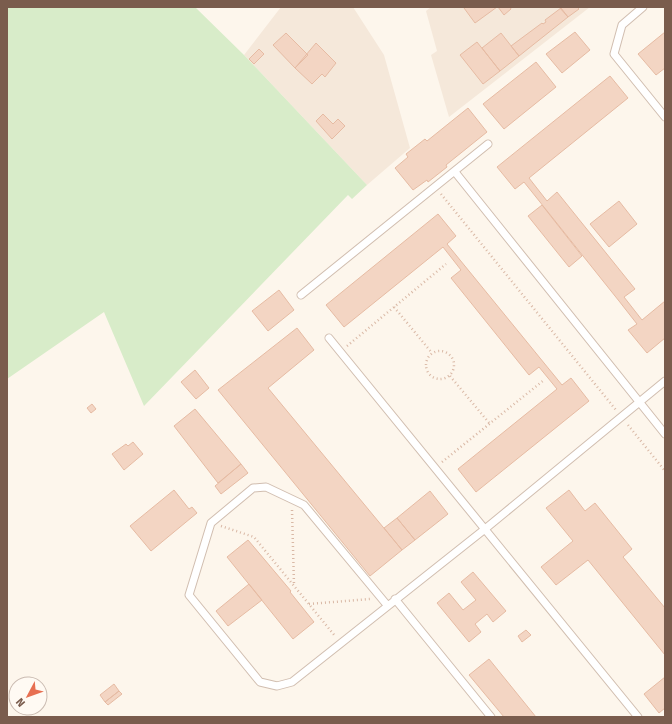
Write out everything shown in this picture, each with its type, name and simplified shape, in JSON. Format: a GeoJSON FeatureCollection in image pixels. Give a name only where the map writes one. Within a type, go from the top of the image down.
{"type":"FeatureCollection","features":[{"type":"Feature","properties":{"kind":"lane"},"geometry":{"type":"LineString","coordinates":[[643,7],[622,25],[614,54],[665,117]]}},
{"type":"Feature","properties":{"kind":"lane"},"geometry":{"type":"LineString","coordinates":[[301,295],[436,188],[488,144]]}},
{"type":"Feature","properties":{"kind":"lane"},"geometry":{"type":"LineString","coordinates":[[455,172],[665,434]]}},
{"type":"Feature","properties":{"kind":"lane"},"geometry":{"type":"LineString","coordinates":[[329,338],[436,467],[638,717]]}},
{"type":"Feature","properties":{"kind":"lane"},"geometry":{"type":"LineString","coordinates":[[387,605],[304,505],[266,487],[253,488],[211,524],[189,595],[260,682],[277,686],[292,682],[387,605],[395,598],[485,529],[665,381]]}},
{"type":"Feature","properties":{"kind":"lane"},"geometry":{"type":"LineString","coordinates":[[395,598],[492,717]]}},
{"type":"Feature","properties":{"kind":"path"},"geometry":{"type":"LineString","coordinates":[[436,188],[665,471]]}},
{"type":"Feature","properties":{"kind":"path"},"geometry":{"type":"LineString","coordinates":[[341,351],[446,264]]}},
{"type":"Feature","properties":{"kind":"path"},"geometry":{"type":"LineString","coordinates":[[394,307],[432,353]]}},
{"type":"Feature","properties":{"kind":"path"},"geometry":{"type":"LineString","coordinates":[[442,350],[450,354],[455,362],[454,370],[450,376],[441,379],[433,377],[429,373],[426,369],[427,359],[432,353],[442,350]]}},
{"type":"Feature","properties":{"kind":"path"},"geometry":{"type":"LineString","coordinates":[[450,376],[490,424]]}},
{"type":"Feature","properties":{"kind":"path"},"geometry":{"type":"LineString","coordinates":[[436,467],[544,380]]}},
{"type":"Feature","properties":{"kind":"path"},"geometry":{"type":"LineString","coordinates":[[292,499],[294,585]]}},
{"type":"Feature","properties":{"kind":"path"},"geometry":{"type":"LineString","coordinates":[[211,524],[254,537],[340,643]]}},
{"type":"Feature","properties":{"kind":"path"},"geometry":{"type":"LineString","coordinates":[[309,604],[380,598]]}},
{"type":"Feature","properties":{"kind":"shaded area"},"geometry":{"type":"Polygon","coordinates":[[[281,7],[353,7],[384,55],[410,148],[367,185],[244,55],[281,7]]]}},
{"type":"Feature","properties":{"kind":"shaded area"},"geometry":{"type":"Polygon","coordinates":[[[431,7],[590,7],[449,117],[431,55],[437,51],[426,11],[431,7]]]}},
{"type":"Feature","properties":{"kind":"green space"},"geometry":{"type":"Polygon","coordinates":[[[7,7],[195,7],[244,55],[367,185],[352,199],[348,195],[144,406],[104,312],[7,379],[7,7]]]}},
{"type":"Feature","properties":{"kind":"building"},"geometry":{"type":"Polygon","coordinates":[[[497,7],[475,23],[464,8],[497,7]]]}},
{"type":"Feature","properties":{"kind":"building"},"geometry":{"type":"Polygon","coordinates":[[[498,7],[510,7],[511,9],[504,15],[498,7]]]}},
{"type":"Feature","properties":{"kind":"building"},"geometry":{"type":"Polygon","coordinates":[[[559,7],[577,7],[579,9],[568,17],[559,7]]]}},
{"type":"Feature","properties":{"kind":"building"},"geometry":{"type":"Polygon","coordinates":[[[561,8],[568,17],[519,56],[511,46],[542,23],[543,24],[546,22],[545,20],[561,8]]]}},
{"type":"Feature","properties":{"kind":"building"},"geometry":{"type":"Polygon","coordinates":[[[575,32],[590,50],[562,73],[546,54],[575,32]]]}},
{"type":"Feature","properties":{"kind":"building"},"geometry":{"type":"Polygon","coordinates":[[[665,32],[665,68],[656,75],[638,54],[665,32]]]}},
{"type":"Feature","properties":{"kind":"building"},"geometry":{"type":"Polygon","coordinates":[[[286,33],[308,55],[295,68],[273,45],[286,33]]]}},
{"type":"Feature","properties":{"kind":"building"},"geometry":{"type":"Polygon","coordinates":[[[501,33],[519,56],[500,71],[482,48],[501,33]]]}},
{"type":"Feature","properties":{"kind":"building"},"geometry":{"type":"Polygon","coordinates":[[[477,42],[500,71],[483,84],[460,55],[477,42]]]}},
{"type":"Feature","properties":{"kind":"building"},"geometry":{"type":"Polygon","coordinates":[[[316,43],[336,63],[325,77],[322,74],[312,84],[295,68],[316,43]]]}},
{"type":"Feature","properties":{"kind":"building"},"geometry":{"type":"Polygon","coordinates":[[[259,49],[264,54],[254,64],[249,59],[259,49]]]}},
{"type":"Feature","properties":{"kind":"building"},"geometry":{"type":"Polygon","coordinates":[[[536,62],[556,87],[504,129],[483,104],[536,62]]]}},
{"type":"Feature","properties":{"kind":"building"},"geometry":{"type":"Polygon","coordinates":[[[610,76],[628,98],[529,178],[547,201],[557,192],[635,289],[624,297],[642,320],[665,301],[665,338],[647,353],[628,330],[637,324],[524,182],[515,189],[497,167],[610,76]]]}},
{"type":"Feature","properties":{"kind":"building"},"geometry":{"type":"Polygon","coordinates":[[[468,108],[487,132],[446,165],[447,167],[428,182],[427,180],[413,190],[395,168],[408,157],[406,154],[425,139],[427,141],[468,108]]]}},
{"type":"Feature","properties":{"kind":"building"},"geometry":{"type":"Polygon","coordinates":[[[323,114],[333,124],[338,119],[345,126],[332,139],[316,121],[323,114]]]}},
{"type":"Feature","properties":{"kind":"building"},"geometry":{"type":"Polygon","coordinates":[[[619,201],[637,224],[609,247],[590,224],[619,201]]]}},
{"type":"Feature","properties":{"kind":"building"},"geometry":{"type":"Polygon","coordinates":[[[542,205],[582,256],[569,267],[528,216],[542,205]]]}},
{"type":"Feature","properties":{"kind":"building"},"geometry":{"type":"Polygon","coordinates":[[[438,214],[456,236],[447,244],[562,385],[571,378],[589,401],[476,492],[458,469],[557,389],[539,367],[529,375],[451,278],[461,270],[443,247],[344,327],[326,305],[438,214]]]}},
{"type":"Feature","properties":{"kind":"building"},"geometry":{"type":"Polygon","coordinates":[[[279,290],[294,310],[268,331],[252,311],[279,290]]]}},
{"type":"Feature","properties":{"kind":"building"},"geometry":{"type":"Polygon","coordinates":[[[297,328],[314,350],[268,388],[402,550],[370,576],[218,390],[297,328]]]}},
{"type":"Feature","properties":{"kind":"building"},"geometry":{"type":"Polygon","coordinates":[[[195,370],[209,388],[196,399],[181,382],[195,370]]]}},
{"type":"Feature","properties":{"kind":"building"},"geometry":{"type":"Polygon","coordinates":[[[92,404],[96,409],[91,413],[87,408],[92,404]]]}},
{"type":"Feature","properties":{"kind":"building"},"geometry":{"type":"Polygon","coordinates":[[[195,409],[241,464],[218,483],[174,426],[195,409]]]}},
{"type":"Feature","properties":{"kind":"building"},"geometry":{"type":"Polygon","coordinates":[[[133,442],[143,454],[124,470],[112,454],[126,444],[128,446],[133,442]]]}},
{"type":"Feature","properties":{"kind":"building"},"geometry":{"type":"Polygon","coordinates":[[[241,464],[248,473],[221,494],[215,486],[241,464]]]}},
{"type":"Feature","properties":{"kind":"building"},"geometry":{"type":"Polygon","coordinates":[[[174,490],[189,509],[192,507],[197,513],[151,551],[130,526],[174,490]]]}},
{"type":"Feature","properties":{"kind":"building"},"geometry":{"type":"Polygon","coordinates":[[[569,490],[585,511],[595,503],[632,549],[623,557],[665,608],[665,655],[588,560],[556,585],[541,567],[573,541],[546,508],[569,490]]]}},
{"type":"Feature","properties":{"kind":"building"},"geometry":{"type":"Polygon","coordinates":[[[430,491],[448,514],[415,540],[397,518],[430,491]]]}},
{"type":"Feature","properties":{"kind":"building"},"geometry":{"type":"Polygon","coordinates":[[[397,518],[415,540],[402,550],[384,528],[397,518]]]}},
{"type":"Feature","properties":{"kind":"building"},"geometry":{"type":"Polygon","coordinates":[[[248,540],[291,591],[290,592],[314,622],[293,639],[227,557],[248,540]]]}},
{"type":"Feature","properties":{"kind":"building"},"geometry":{"type":"Polygon","coordinates":[[[473,572],[506,611],[493,622],[487,614],[475,624],[481,632],[469,642],[437,603],[449,593],[463,610],[476,600],[461,582],[473,572]]]}},
{"type":"Feature","properties":{"kind":"building"},"geometry":{"type":"Polygon","coordinates":[[[249,584],[262,600],[228,626],[216,611],[249,584]]]}},
{"type":"Feature","properties":{"kind":"building"},"geometry":{"type":"Polygon","coordinates":[[[526,630],[531,635],[522,642],[518,636],[526,630]]]}},
{"type":"Feature","properties":{"kind":"building"},"geometry":{"type":"Polygon","coordinates":[[[489,659],[536,717],[504,717],[469,675],[489,659]]]}},
{"type":"Feature","properties":{"kind":"building"},"geometry":{"type":"Polygon","coordinates":[[[665,677],[665,708],[659,713],[644,694],[665,677]]]}},
{"type":"Feature","properties":{"kind":"building"},"geometry":{"type":"Polygon","coordinates":[[[114,684],[119,691],[105,702],[100,695],[114,684]]]}},
{"type":"Feature","properties":{"kind":"building"},"geometry":{"type":"Polygon","coordinates":[[[119,691],[122,694],[108,705],[105,702],[119,691]]]}}]}
